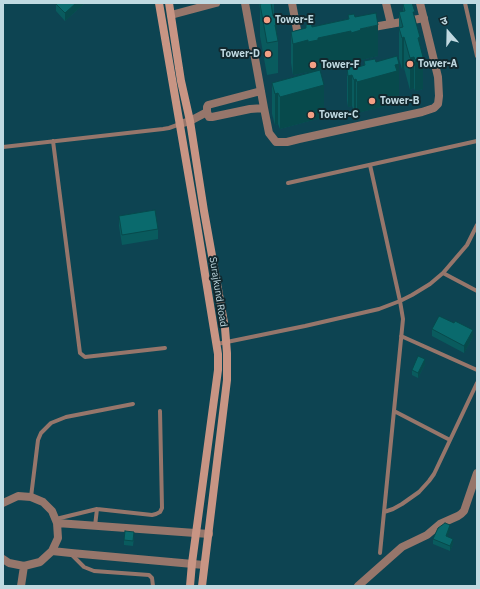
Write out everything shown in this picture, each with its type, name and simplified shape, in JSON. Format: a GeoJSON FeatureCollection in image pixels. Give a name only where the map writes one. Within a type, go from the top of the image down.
{"type":"FeatureCollection","features":[{"type":"Feature","properties":{"kind":"main road","name":"Surajkund Road"},"geometry":{"type":"LineString","coordinates":[[159,3],[217,344],[218,361],[190,586]]}},
{"type":"Feature","properties":{"kind":"main road","name":"Surajkund Road"},"geometry":{"type":"LineString","coordinates":[[169,3],[225,328],[227,353],[227,380],[202,586]]}},
{"type":"Feature","properties":{"kind":"street"},"geometry":{"type":"LineString","coordinates":[[171,15],[216,3]]}},
{"type":"Feature","properties":{"kind":"street"},"geometry":{"type":"LineString","coordinates":[[245,3],[269,133],[276,142],[287,142],[434,108],[438,104],[439,100],[438,77],[420,3]]}},
{"type":"Feature","properties":{"kind":"street"},"geometry":{"type":"LineString","coordinates":[[292,3],[299,36],[304,40],[309,39]]}},
{"type":"Feature","properties":{"kind":"street"},"geometry":{"type":"LineString","coordinates":[[386,3],[391,24]]}},
{"type":"Feature","properties":{"kind":"street"},"geometry":{"type":"LineString","coordinates":[[360,30],[424,18]]}},
{"type":"Feature","properties":{"kind":"street"},"geometry":{"type":"LineString","coordinates":[[261,91],[208,105],[206,112],[209,117],[212,117],[250,109],[264,108]]}},
{"type":"Feature","properties":{"kind":"street"},"geometry":{"type":"LineString","coordinates":[[180,124],[206,112]]}},
{"type":"Feature","properties":{"kind":"street"},"geometry":{"type":"LineString","coordinates":[[358,586],[402,547],[428,535],[440,524],[461,514],[464,511],[477,473]]}},
{"type":"Feature","properties":{"kind":"street"},"geometry":{"type":"LineString","coordinates":[[3,503],[18,496]]}},
{"type":"Feature","properties":{"kind":"street"},"geometry":{"type":"LineString","coordinates":[[3,499],[18,496],[31,497],[43,502],[52,511],[57,521],[58,538],[52,551],[40,562],[24,566],[9,563],[3,559]]}},
{"type":"Feature","properties":{"kind":"street"},"geometry":{"type":"LineString","coordinates":[[57,521],[95,526],[209,534]]}},
{"type":"Feature","properties":{"kind":"street"},"geometry":{"type":"LineString","coordinates":[[52,551],[71,554],[204,565]]}},
{"type":"Feature","properties":{"kind":"street"},"geometry":{"type":"LineString","coordinates":[[21,586],[24,566]]}},
{"type":"Feature","properties":{"kind":"lane"},"geometry":{"type":"LineString","coordinates":[[465,3],[477,56]]}},
{"type":"Feature","properties":{"kind":"lane"},"geometry":{"type":"LineString","coordinates":[[471,29],[477,30]]}},
{"type":"Feature","properties":{"kind":"lane"},"geometry":{"type":"LineString","coordinates":[[3,147],[163,129],[180,124]]}},
{"type":"Feature","properties":{"kind":"lane"},"geometry":{"type":"LineString","coordinates":[[53,141],[80,353],[85,357],[165,348]]}},
{"type":"Feature","properties":{"kind":"lane"},"geometry":{"type":"LineString","coordinates":[[288,183],[477,141]]}},
{"type":"Feature","properties":{"kind":"lane"},"geometry":{"type":"LineString","coordinates":[[370,165],[403,319],[380,553]]}},
{"type":"Feature","properties":{"kind":"lane"},"geometry":{"type":"LineString","coordinates":[[217,344],[379,309],[400,301],[430,284],[443,273],[467,244],[477,225]]}},
{"type":"Feature","properties":{"kind":"lane"},"geometry":{"type":"LineString","coordinates":[[443,273],[477,291]]}},
{"type":"Feature","properties":{"kind":"lane"},"geometry":{"type":"LineString","coordinates":[[401,336],[477,370]]}},
{"type":"Feature","properties":{"kind":"lane"},"geometry":{"type":"LineString","coordinates":[[384,512],[393,510],[402,504],[419,492],[429,481],[434,474],[477,383]]}},
{"type":"Feature","properties":{"kind":"lane"},"geometry":{"type":"LineString","coordinates":[[31,497],[38,440],[41,433],[51,423],[66,417],[133,404]]}},
{"type":"Feature","properties":{"kind":"lane"},"geometry":{"type":"LineString","coordinates":[[57,521],[97,509],[152,515],[160,512],[162,508],[162,501],[160,411]]}},
{"type":"Feature","properties":{"kind":"lane"},"geometry":{"type":"LineString","coordinates":[[394,411],[450,440]]}},
{"type":"Feature","properties":{"kind":"lane"},"geometry":{"type":"LineString","coordinates":[[95,526],[97,509]]}},
{"type":"Feature","properties":{"kind":"lane"},"geometry":{"type":"LineString","coordinates":[[71,554],[84,567],[94,571],[149,575],[152,578],[153,586]]}},
{"type":"Feature","properties":{"kind":"building"},"geometry":{"type":"Polygon","coordinates":[[[76,3],[65,13],[56,4],[76,3]]]}},
{"type":"Feature","properties":{"kind":"building"},"geometry":{"type":"Polygon","coordinates":[[[271,3],[273,16],[276,15],[277,24],[275,25],[278,41],[267,43],[260,4],[271,3]]]}},
{"type":"Feature","properties":{"kind":"building"},"geometry":{"type":"Polygon","coordinates":[[[412,3],[415,12],[413,12],[420,37],[418,38],[423,57],[415,60],[414,57],[410,58],[404,37],[402,38],[399,28],[403,27],[399,12],[405,11],[403,4],[412,3]]]}},
{"type":"Feature","properties":{"kind":"building"},"geometry":{"type":"Polygon","coordinates":[[[376,13],[378,25],[360,29],[361,30],[351,33],[351,31],[318,38],[318,40],[308,42],[308,40],[293,44],[291,32],[306,28],[306,25],[311,23],[312,27],[349,19],[348,15],[354,14],[355,17],[376,13]]]}},
{"type":"Feature","properties":{"kind":"building"},"geometry":{"type":"Polygon","coordinates":[[[397,56],[399,64],[395,65],[397,71],[357,82],[356,79],[354,80],[352,75],[348,76],[347,68],[354,66],[355,68],[365,65],[364,61],[375,59],[376,62],[397,56]]]}},
{"type":"Feature","properties":{"kind":"building"},"geometry":{"type":"Polygon","coordinates":[[[320,70],[324,85],[280,97],[278,93],[275,94],[272,83],[320,70]]]}},
{"type":"Feature","properties":{"kind":"building"},"geometry":{"type":"Polygon","coordinates":[[[155,210],[158,229],[122,235],[119,216],[155,210]]]}},
{"type":"Feature","properties":{"kind":"building"},"geometry":{"type":"Polygon","coordinates":[[[439,316],[454,323],[455,321],[473,330],[464,346],[432,329],[439,316]]]}},
{"type":"Feature","properties":{"kind":"building"},"geometry":{"type":"Polygon","coordinates":[[[418,356],[425,359],[418,373],[412,370],[418,356]]]}},
{"type":"Feature","properties":{"kind":"building"},"geometry":{"type":"Polygon","coordinates":[[[445,523],[450,525],[446,536],[453,539],[450,546],[433,539],[438,528],[445,523]]]}},
{"type":"Feature","properties":{"kind":"building"},"geometry":{"type":"Polygon","coordinates":[[[125,531],[134,532],[133,541],[124,540],[125,531]]]}},
{"type":"Feature","properties":{"kind":"place","name":"Tower-E"},"geometry":{"type":"Point","coordinates":[267,20]}},
{"type":"Feature","properties":{"kind":"place","name":"Tower-D"},"geometry":{"type":"Point","coordinates":[268,54]}},
{"type":"Feature","properties":{"kind":"place","name":"Tower-A"},"geometry":{"type":"Point","coordinates":[410,64]}},
{"type":"Feature","properties":{"kind":"place","name":"Tower-F"},"geometry":{"type":"Point","coordinates":[313,65]}},
{"type":"Feature","properties":{"kind":"place","name":"Tower-B"},"geometry":{"type":"Point","coordinates":[372,101]}},
{"type":"Feature","properties":{"kind":"place","name":"Tower-C"},"geometry":{"type":"Point","coordinates":[311,115]}}]}
